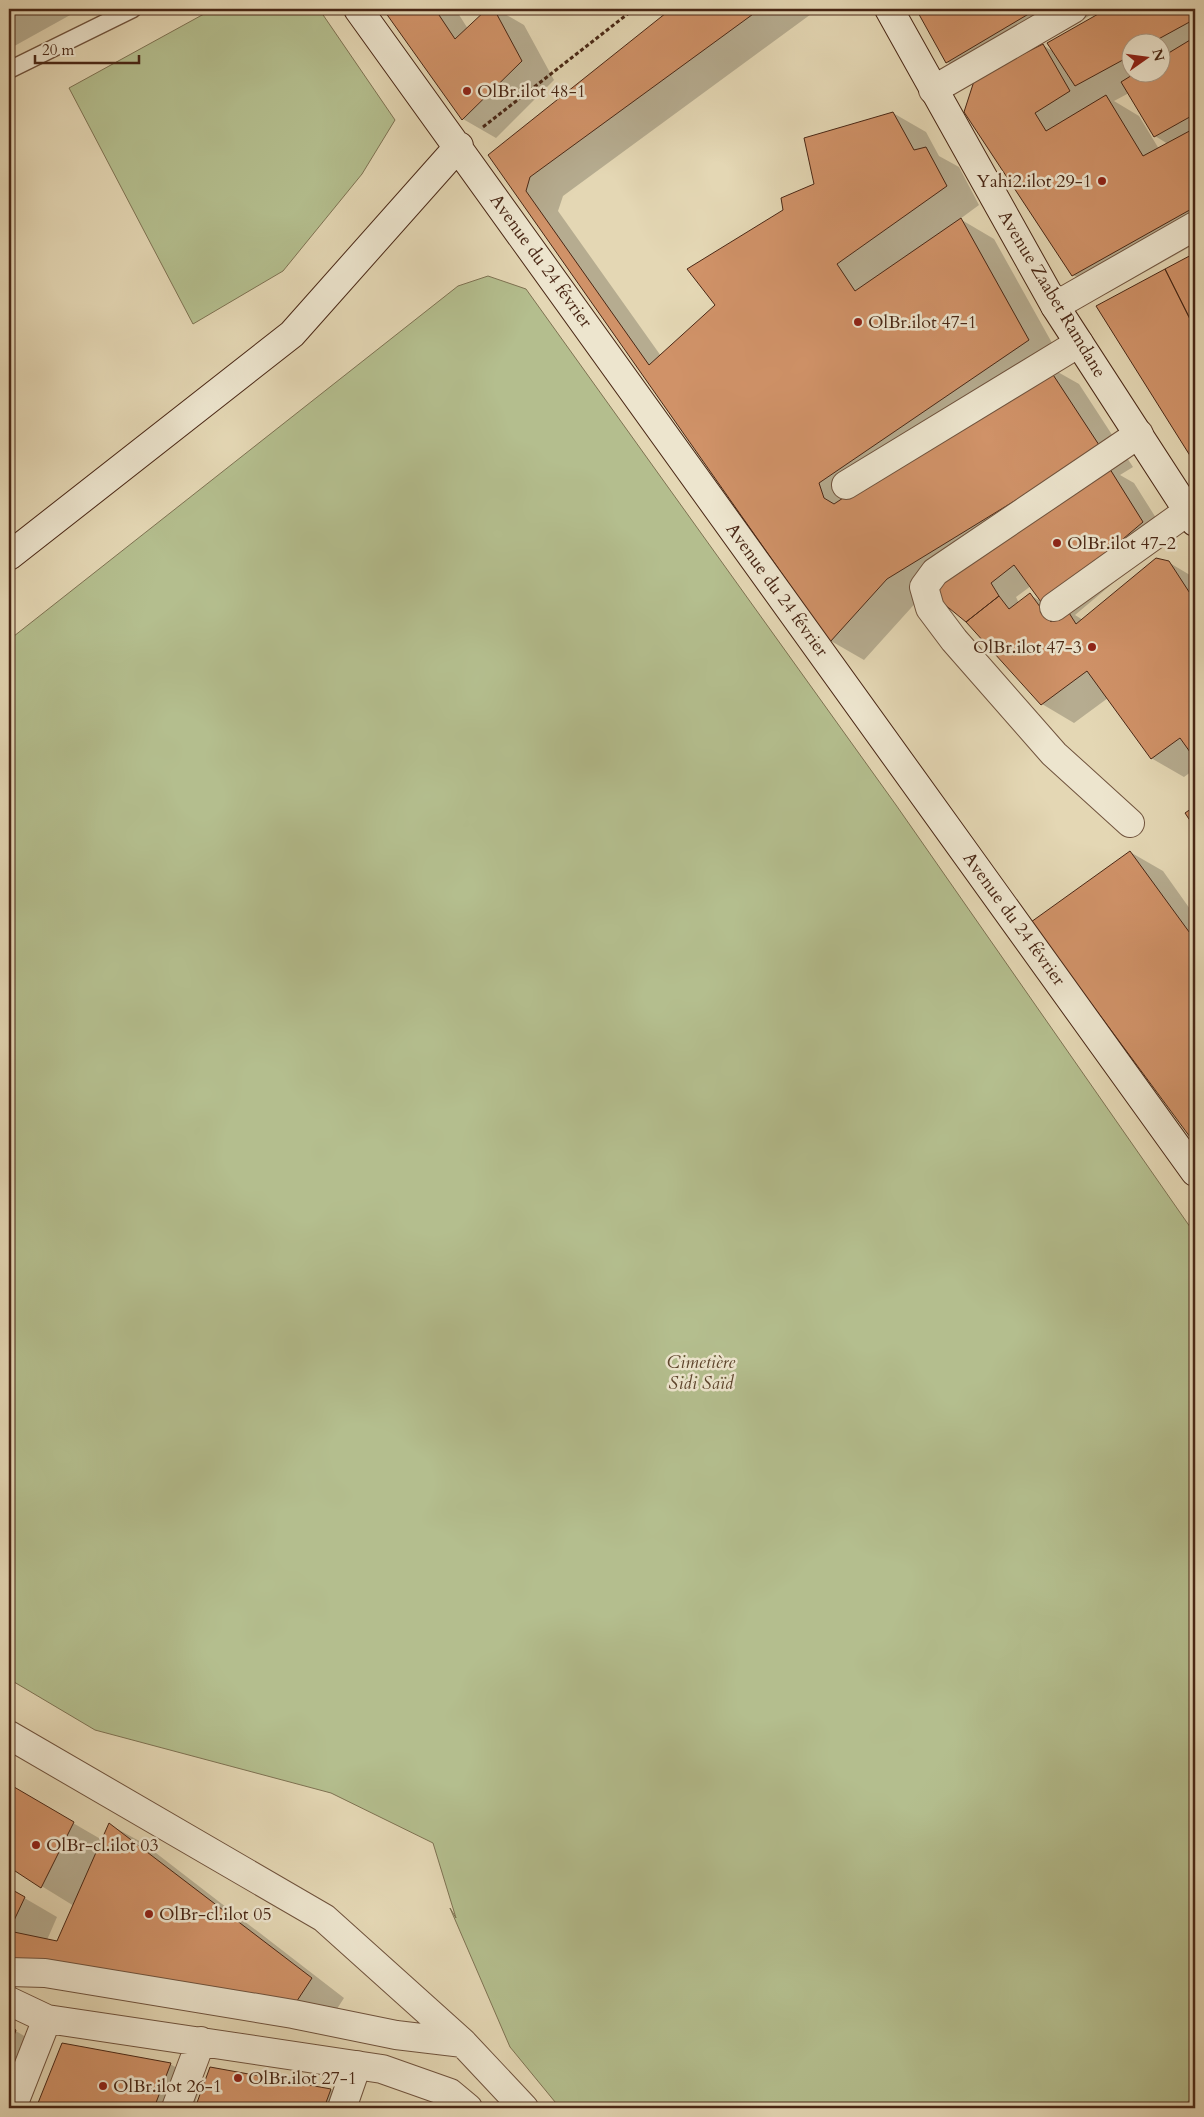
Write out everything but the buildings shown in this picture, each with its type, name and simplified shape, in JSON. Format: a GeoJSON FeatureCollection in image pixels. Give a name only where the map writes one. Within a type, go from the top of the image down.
{"type":"FeatureCollection","features":[{"type":"Feature","properties":{"kind":"street","name":"Avenue du 24 février"},"geometry":{"type":"LineString","coordinates":[[358,9],[459,146],[1195,1172]]}},
{"type":"Feature","properties":{"kind":"street","name":"Avenue Zaabet Ramdane"},"geometry":{"type":"LineString","coordinates":[[889,9],[1055,306],[1193,513]]}},
{"type":"Feature","properties":{"kind":"street"},"geometry":{"type":"LineString","coordinates":[[933,90],[1073,9]]}},
{"type":"Feature","properties":{"kind":"street"},"geometry":{"type":"LineString","coordinates":[[9,556],[292,334],[459,146]]}},
{"type":"Feature","properties":{"kind":"street"},"geometry":{"type":"LineString","coordinates":[[1055,306],[1195,226]]}},
{"type":"Feature","properties":{"kind":"street"},"geometry":{"type":"LineString","coordinates":[[846,484],[1079,343]]}},
{"type":"Feature","properties":{"kind":"street"},"geometry":{"type":"LineString","coordinates":[[1130,823],[1054,754],[954,640],[930,608],[924,587],[935,572],[1139,434]]}},
{"type":"Feature","properties":{"kind":"street"},"geometry":{"type":"LineString","coordinates":[[1054,607],[1193,513]]}},
{"type":"Feature","properties":{"kind":"street"},"geometry":{"type":"LineString","coordinates":[[9,1735],[324,1918],[463,2043],[524,2108]]}},
{"type":"Feature","properties":{"kind":"street"},"geometry":{"type":"LineString","coordinates":[[9,1972],[55,1975],[293,2014],[396,2035],[463,2043]]}},
{"type":"Feature","properties":{"kind":"street"},"geometry":{"type":"LineString","coordinates":[[9,2001],[47,2018],[382,2069],[450,2093],[468,2108]]}},
{"type":"Feature","properties":{"kind":"street"},"geometry":{"type":"LineString","coordinates":[[12,2108],[47,2018]]}},
{"type":"Feature","properties":{"kind":"street"},"geometry":{"type":"LineString","coordinates":[[176,2108],[200,2041]]}},
{"type":"Feature","properties":{"kind":"street"},"geometry":{"type":"LineString","coordinates":[[342,2108],[356,2064]]}},
{"type":"Feature","properties":{"kind":"lane"},"geometry":{"type":"LineString","coordinates":[[9,70],[133,9]]}},
{"type":"Feature","properties":{"kind":"path"},"geometry":{"type":"LineString","coordinates":[[459,146],[634,9]]}},
{"type":"Feature","properties":{"kind":"green space"},"geometry":{"type":"Polygon","coordinates":[[[213,9],[319,9],[395,120],[362,174],[283,271],[193,324],[69,88],[213,9]]]}},
{"type":"Feature","properties":{"kind":"green space","name":"Cimetière Sidi Saïd"},"geometry":{"type":"Polygon","coordinates":[[[488,276],[526,289],[896,805],[1195,1234],[1195,2093],[1183,2108],[560,2108],[510,2047],[450,1908],[456,1918],[433,1843],[331,1793],[95,1730],[9,1679],[9,640],[458,286],[488,276]]]}},
{"type":"Feature","properties":{"kind":"place","name":"OlBr.ilot 48-1"},"geometry":{"type":"Point","coordinates":[467,91]}},
{"type":"Feature","properties":{"kind":"place","name":"Yahi2.ilot 29-1"},"geometry":{"type":"Point","coordinates":[1102,181]}},
{"type":"Feature","properties":{"kind":"place","name":"OlBr.ilot 47-1"},"geometry":{"type":"Point","coordinates":[858,322]}},
{"type":"Feature","properties":{"kind":"place","name":"OlBr.ilot 47-2"},"geometry":{"type":"Point","coordinates":[1057,543]}},
{"type":"Feature","properties":{"kind":"place","name":"OlBr.ilot 47-3"},"geometry":{"type":"Point","coordinates":[1092,647]}},
{"type":"Feature","properties":{"kind":"place","name":"OlBr-cl.ilot 03"},"geometry":{"type":"Point","coordinates":[36,1845]}},
{"type":"Feature","properties":{"kind":"place","name":"OlBr-cl.ilot 05"},"geometry":{"type":"Point","coordinates":[149,1914]}},
{"type":"Feature","properties":{"kind":"place","name":"OlBr.ilot 27-1"},"geometry":{"type":"Point","coordinates":[238,2078]}},
{"type":"Feature","properties":{"kind":"place","name":"OlBr.ilot 26-1"},"geometry":{"type":"Point","coordinates":[103,2086]}}]}
